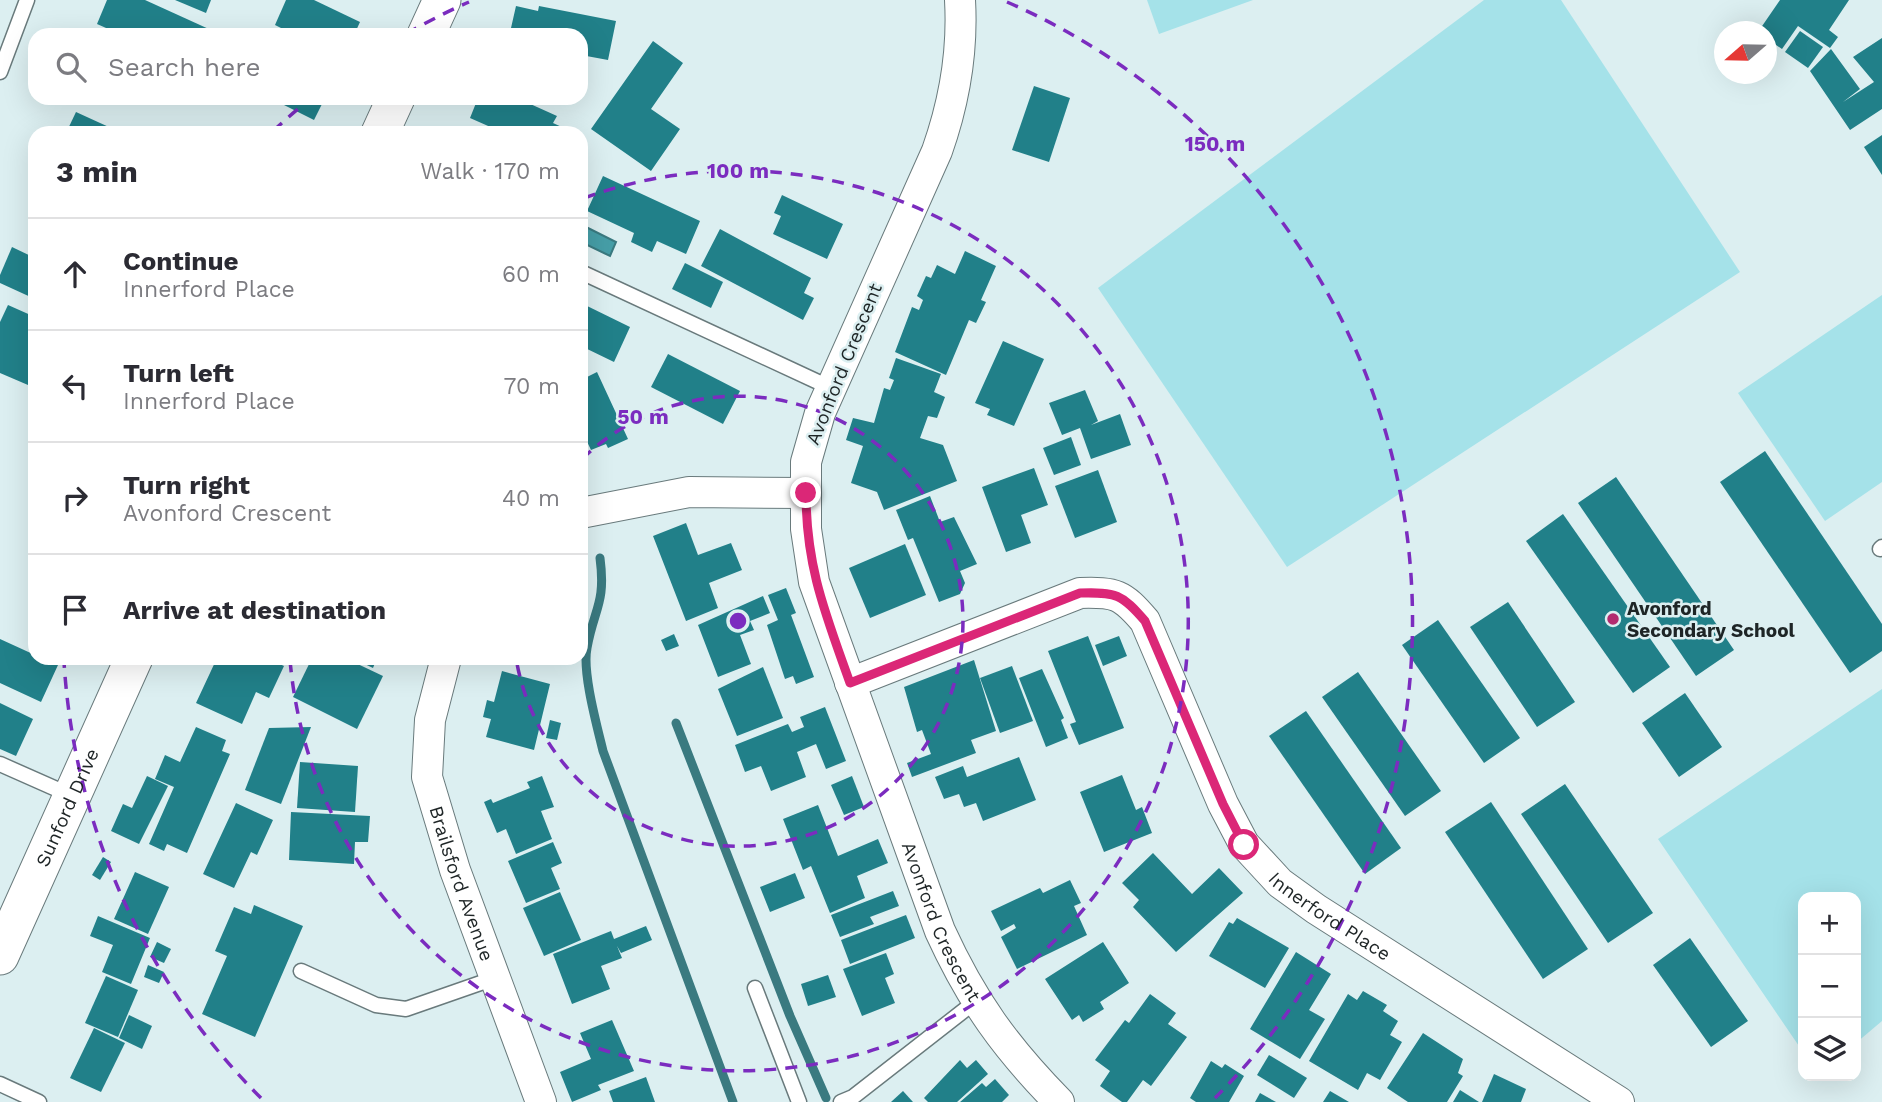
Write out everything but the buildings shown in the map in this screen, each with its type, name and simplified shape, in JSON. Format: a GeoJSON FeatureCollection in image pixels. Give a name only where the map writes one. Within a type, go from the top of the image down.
{"type":"FeatureCollection","features":[{"type":"Feature","properties":{"kind":"street"},"geometry":{"type":"LineString","coordinates":[[429,28],[442,0]]}},
{"type":"Feature","properties":{"kind":"street","name":"Avonford Crescent"},"geometry":{"type":"LineString","coordinates":[[960,0],[961,27],[951,110],[937,151],[831,388],[806,462],[806,529],[814,582],[940,931],[976,1001],[1003,1043],[1059,1102]]}},
{"type":"Feature","properties":{"kind":"street"},"geometry":{"type":"LineString","coordinates":[[383,126],[393,105]]}},
{"type":"Feature","properties":{"kind":"street"},"geometry":{"type":"LineString","coordinates":[[588,512],[689,492],[806,493]]}},
{"type":"Feature","properties":{"kind":"street","name":"Innerford Place"},"geometry":{"type":"LineString","coordinates":[[850,683],[1080,593],[1107,592],[1125,598],[1145,621],[1223,804],[1244,845],[1280,883],[1619,1102]]}},
{"type":"Feature","properties":{"kind":"street","name":"Sunford Drive"},"geometry":{"type":"LineString","coordinates":[[0,956],[70,795],[131,665]]}},
{"type":"Feature","properties":{"kind":"street","name":"Brailsford Avenue"},"geometry":{"type":"LineString","coordinates":[[444,665],[430,720],[426,777],[455,870],[541,1102]]}},
{"type":"Feature","properties":{"kind":"lane"},"geometry":{"type":"LineString","coordinates":[[0,72],[27,0]]}},
{"type":"Feature","properties":{"kind":"lane"},"geometry":{"type":"LineString","coordinates":[[588,275],[831,388]]}},
{"type":"Feature","properties":{"kind":"lane"},"geometry":{"type":"LineString","coordinates":[[0,764],[70,795]]}},
{"type":"Feature","properties":{"kind":"lane"},"geometry":{"type":"LineString","coordinates":[[301,971],[376,1005],[406,1009],[495,978]]}},
{"type":"Feature","properties":{"kind":"lane"},"geometry":{"type":"LineString","coordinates":[[755,988],[800,1102]]}},
{"type":"Feature","properties":{"kind":"lane"},"geometry":{"type":"LineString","coordinates":[[841,1102],[853,1097],[976,1001]]}},
{"type":"Feature","properties":{"kind":"lane"},"geometry":{"type":"LineString","coordinates":[[0,1084],[30,1100]]}},
{"type":"Feature","properties":{"kind":"shaded area"},"geometry":{"type":"Polygon","coordinates":[[[1147,0],[1253,0],[1159,34],[1147,0]]]}},
{"type":"Feature","properties":{"kind":"shaded area"},"geometry":{"type":"Polygon","coordinates":[[[1484,0],[1561,0],[1740,272],[1287,567],[1098,288],[1484,0]]]}},
{"type":"Feature","properties":{"kind":"shaded area"},"geometry":{"type":"Polygon","coordinates":[[[588,228],[616,242],[610,256],[588,245],[588,228]]]}},
{"type":"Feature","properties":{"kind":"shaded area"},"geometry":{"type":"Polygon","coordinates":[[[1882,295],[1882,482],[1825,521],[1738,393],[1882,295]]]}},
{"type":"Feature","properties":{"kind":"shaded area"},"geometry":{"type":"Polygon","coordinates":[[[1882,689],[1882,1021],[1861,1039],[1861,892],[1798,892],[1798,1045],[1658,839],[1882,689]]]}},
{"type":"Feature","properties":{"kind":"waterway"},"geometry":{"type":"LineString","coordinates":[[588,644],[600,596],[600,558]]}},
{"type":"Feature","properties":{"kind":"waterway"},"geometry":{"type":"LineString","coordinates":[[587,665],[588,685],[603,751],[733,1102]]}},
{"type":"Feature","properties":{"kind":"waterway"},"geometry":{"type":"LineString","coordinates":[[676,723],[790,1016],[826,1098]]}},
{"type":"Feature","properties":{"kind":"place","name":"Avonford Secondary School"},"geometry":{"type":"Point","coordinates":[1613,619]}},
{"type":"Feature","properties":{"kind":"route"},"geometry":{"type":"LineString","coordinates":[[806,493],[806,529],[814,582],[850,683],[1080,593],[1107,592],[1125,598],[1145,621],[1223,804],[1244,845]]}}]}
